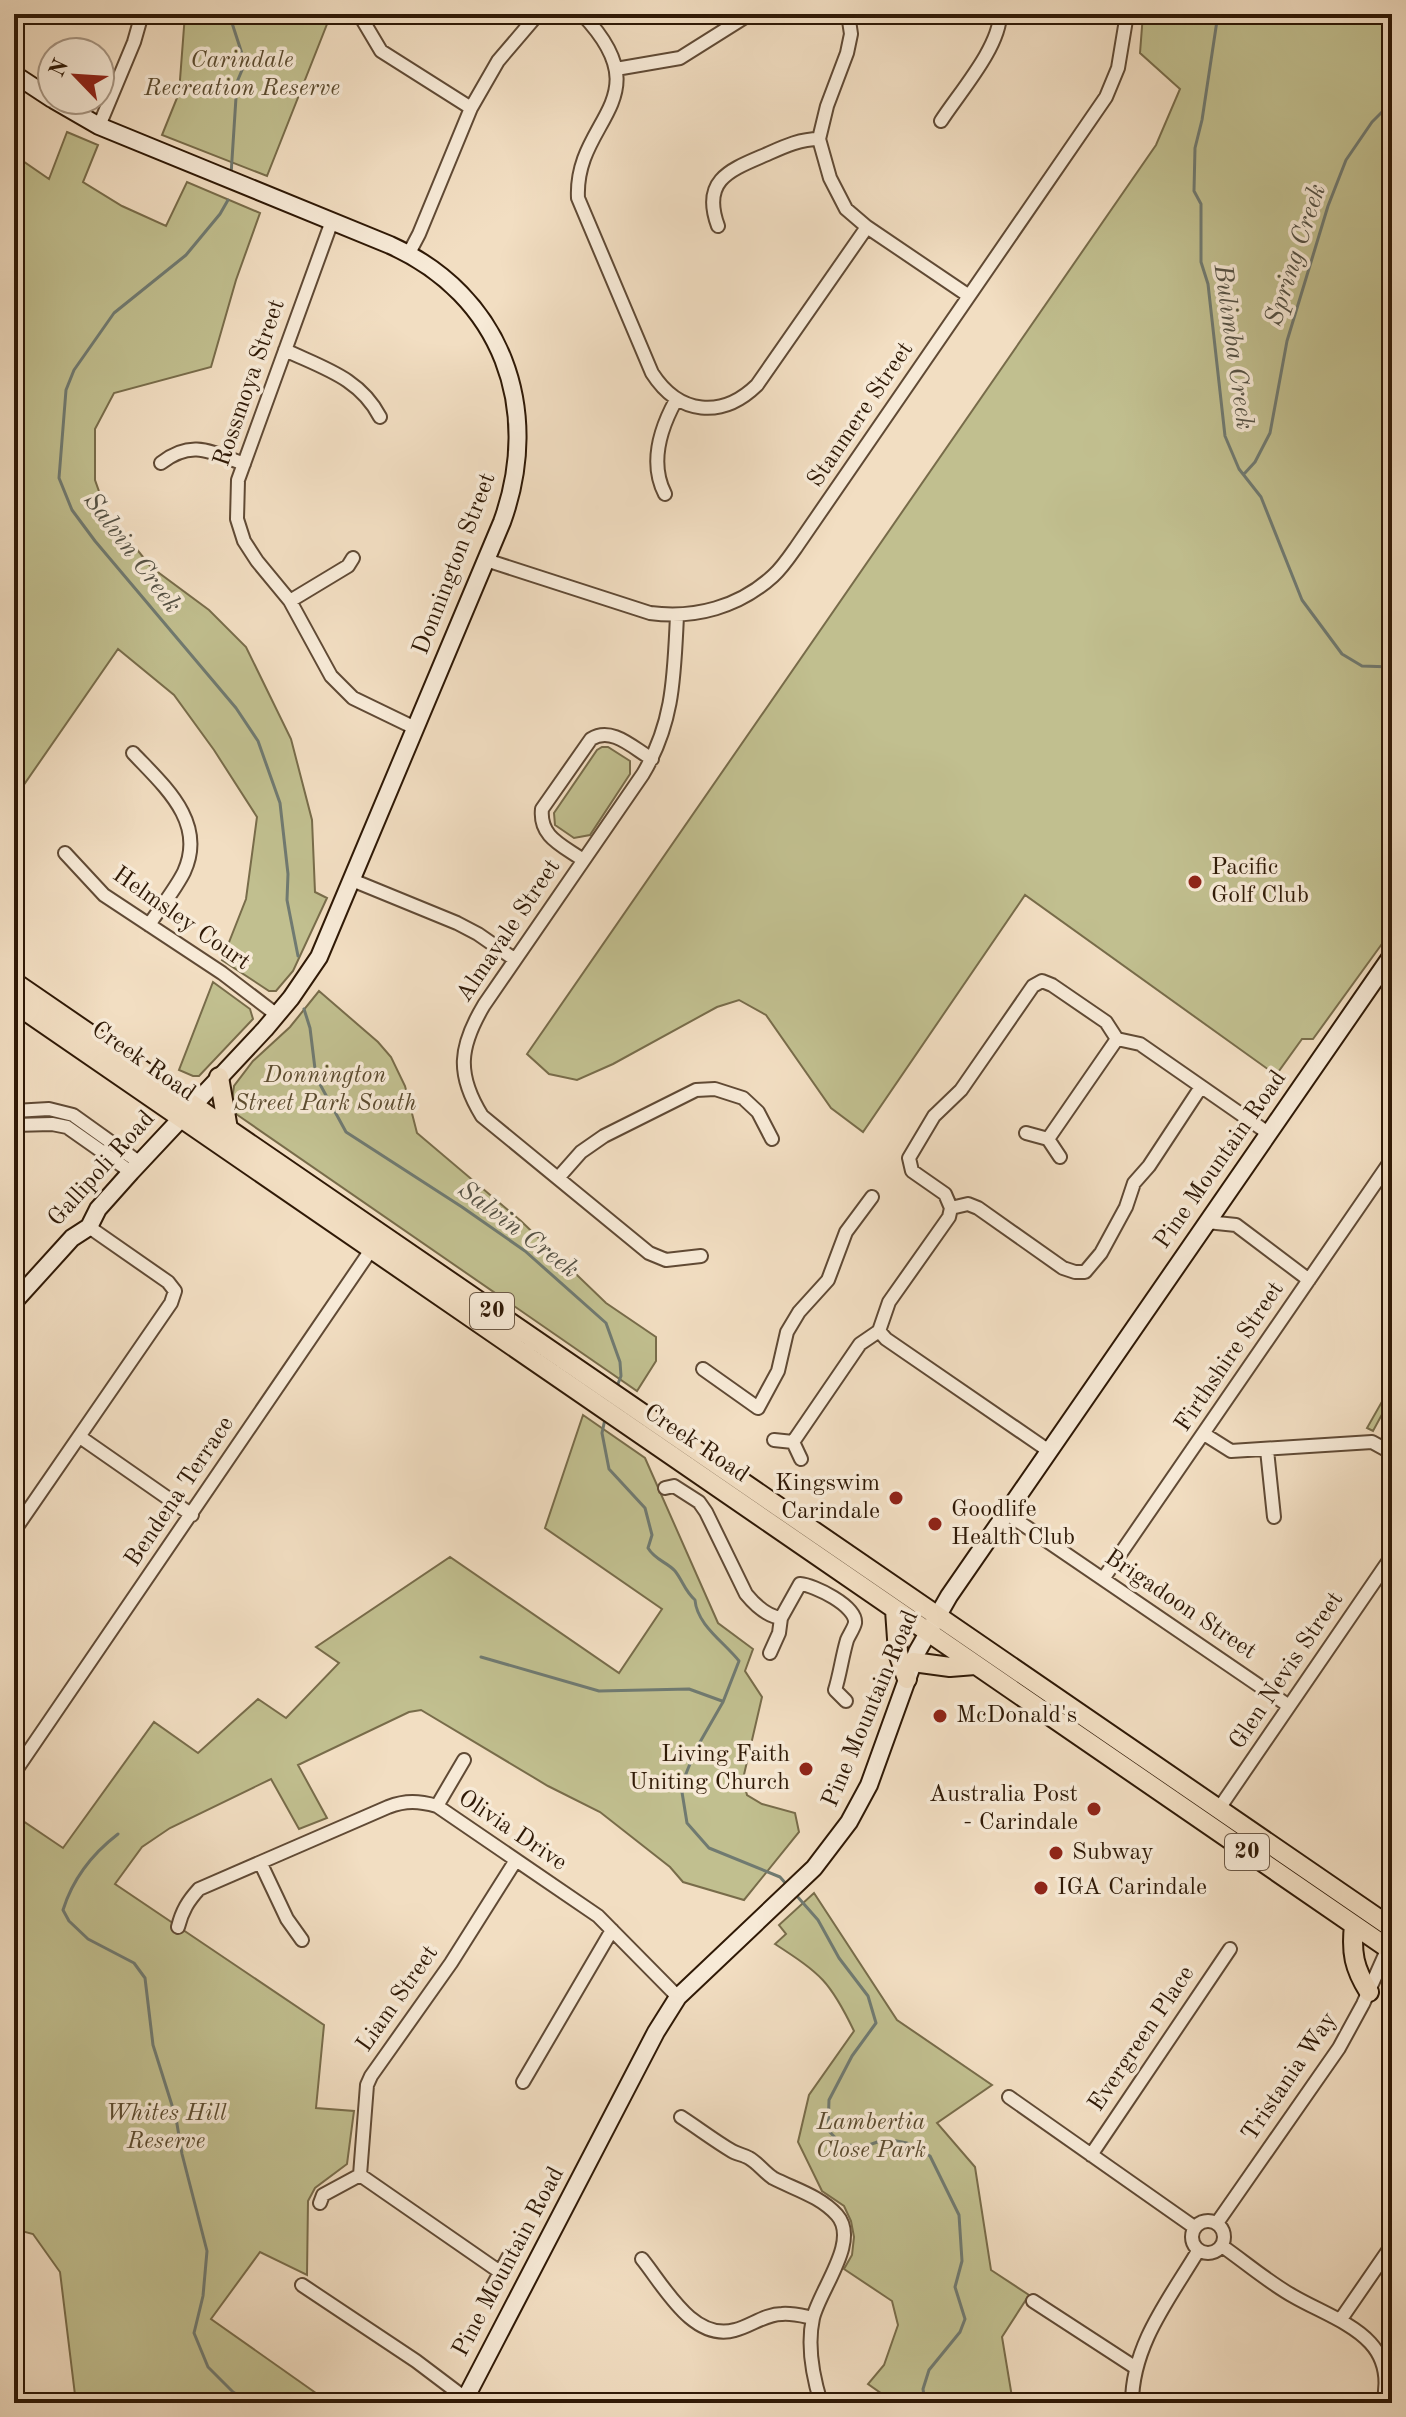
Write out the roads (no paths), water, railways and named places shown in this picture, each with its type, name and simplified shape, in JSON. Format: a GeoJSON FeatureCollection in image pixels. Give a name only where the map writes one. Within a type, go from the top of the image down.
{"type":"FeatureCollection","features":[{"type":"Feature","properties":{"kind":"main road","name":"Creek Road"},"geometry":{"type":"LineString","coordinates":[[14,982],[187,1111],[599,1396],[619,1421],[895,1610],[932,1624],[975,1665],[1354,1925],[1391,1947]]}},
{"type":"Feature","properties":{"kind":"main road","name":"Creek Road"},"geometry":{"type":"LineString","coordinates":[[14,1003],[187,1111],[228,1129],[377,1242]]}},
{"type":"Feature","properties":{"kind":"main road"},"geometry":{"type":"LineString","coordinates":[[219,1077],[228,1129]]}},
{"type":"Feature","properties":{"kind":"main road","name":"Creek Road"},"geometry":{"type":"LineString","coordinates":[[599,1396],[623,1401],[932,1624],[1218,1810],[1392,1928]]}},
{"type":"Feature","properties":{"kind":"main road"},"geometry":{"type":"LineString","coordinates":[[895,1610],[898,1653],[910,1670],[975,1665]]}},
{"type":"Feature","properties":{"kind":"main road"},"geometry":{"type":"LineString","coordinates":[[1354,1925],[1355,1971],[1369,1992]]}},
{"type":"Feature","properties":{"kind":"street"},"geometry":{"type":"LineString","coordinates":[[99,126],[134,42],[142,14]]}},
{"type":"Feature","properties":{"kind":"street"},"geometry":{"type":"LineString","coordinates":[[359,14],[381,51],[471,108]]}},
{"type":"Feature","properties":{"kind":"street"},"geometry":{"type":"LineString","coordinates":[[409,253],[471,108],[498,61],[538,14]]}},
{"type":"Feature","properties":{"kind":"street"},"geometry":{"type":"LineString","coordinates":[[582,14],[603,38],[616,69],[613,102],[577,177],[578,198],[652,373],[662,389],[676,400],[717,408],[747,395],[867,227]]}},
{"type":"Feature","properties":{"kind":"street"},"geometry":{"type":"LineString","coordinates":[[616,69],[680,58],[750,14]]}},
{"type":"Feature","properties":{"kind":"street"},"geometry":{"type":"LineString","coordinates":[[848,14],[851,34],[847,53],[819,139],[830,178],[846,209],[867,227],[969,296]]}},
{"type":"Feature","properties":{"kind":"street"},"geometry":{"type":"LineString","coordinates":[[941,121],[994,41],[1000,14]]}},
{"type":"Feature","properties":{"kind":"street","name":"Stanmere Street"},"geometry":{"type":"LineString","coordinates":[[486,560],[650,613],[677,616],[712,610],[744,596],[774,575],[1106,97],[1118,68],[1127,14]]}},
{"type":"Feature","properties":{"kind":"street","name":"Donnington Street"},"geometry":{"type":"LineString","coordinates":[[15,76],[36,89]]}},
{"type":"Feature","properties":{"kind":"street","name":"Donnington Street"},"geometry":{"type":"LineString","coordinates":[[82,116],[99,126],[409,253],[433,269],[466,298],[499,348],[515,397],[520,430],[512,494],[319,957],[277,1015],[187,1111]]}},
{"type":"Feature","properties":{"kind":"street"},"geometry":{"type":"LineString","coordinates":[[718,226],[713,210],[714,195],[729,170],[803,139],[819,139]]}},
{"type":"Feature","properties":{"kind":"street","name":"Rossmoya Street"},"geometry":{"type":"LineString","coordinates":[[332,221],[244,464],[236,498],[237,519],[244,541],[290,601],[331,676],[370,708],[415,728]]}},
{"type":"Feature","properties":{"kind":"street"},"geometry":{"type":"LineString","coordinates":[[285,350],[355,383],[371,398],[380,417]]}},
{"type":"Feature","properties":{"kind":"street"},"geometry":{"type":"LineString","coordinates":[[665,494],[658,481],[656,455],[658,441],[676,400]]}},
{"type":"Feature","properties":{"kind":"street"},"geometry":{"type":"LineString","coordinates":[[161,463],[174,453],[200,448],[244,464]]}},
{"type":"Feature","properties":{"kind":"street"},"geometry":{"type":"LineString","coordinates":[[290,601],[348,566],[353,558]]}},
{"type":"Feature","properties":{"kind":"street","name":"Almavale Street"},"geometry":{"type":"LineString","coordinates":[[677,616],[670,705],[663,736],[652,759],[471,1026],[463,1071],[469,1095],[482,1116],[649,1253],[666,1260],[701,1256]]}},
{"type":"Feature","properties":{"kind":"street"},"geometry":{"type":"LineString","coordinates":[[583,860],[546,833],[541,822],[542,809],[591,739],[600,734],[610,734],[652,759]]}},
{"type":"Feature","properties":{"kind":"street"},"geometry":{"type":"LineString","coordinates":[[133,753],[177,800],[186,816],[189,831],[190,850],[184,871],[149,925]]}},
{"type":"Feature","properties":{"kind":"street","name":"Helmsley Court"},"geometry":{"type":"LineString","coordinates":[[65,853],[90,883],[277,1015]]}},
{"type":"Feature","properties":{"kind":"street"},"geometry":{"type":"LineString","coordinates":[[352,880],[457,923],[514,959]]}},
{"type":"Feature","properties":{"kind":"street","name":"Pine Mountain Road"},"geometry":{"type":"LineString","coordinates":[[464,2401],[656,2032],[678,1997],[814,1868],[849,1822],[863,1799],[910,1670],[932,1624],[1392,955]]}},
{"type":"Feature","properties":{"kind":"street"},"geometry":{"type":"LineString","coordinates":[[793,1442],[860,1344],[879,1331],[889,1302],[949,1217],[951,1208],[945,1194],[912,1171],[909,1158],[934,1116],[961,1090],[1033,986],[1042,981],[1052,985],[1106,1022],[1117,1039],[1140,1044],[1268,1133]]}},
{"type":"Feature","properties":{"kind":"street"},"geometry":{"type":"LineString","coordinates":[[1048,1139],[1117,1039]]}},
{"type":"Feature","properties":{"kind":"street"},"geometry":{"type":"LineString","coordinates":[[951,1208],[968,1204],[978,1208],[1063,1268],[1085,1272],[1101,1253],[1126,1207],[1134,1183],[1149,1166],[1201,1087]]}},
{"type":"Feature","properties":{"kind":"street"},"geometry":{"type":"LineString","coordinates":[[558,1178],[581,1152],[604,1136],[696,1090],[715,1089],[743,1098],[758,1112],[772,1139]]}},
{"type":"Feature","properties":{"kind":"street"},"geometry":{"type":"LineString","coordinates":[[14,1111],[49,1109],[135,1168]]}},
{"type":"Feature","properties":{"kind":"street","name":"Gallipoli Road"},"geometry":{"type":"LineString","coordinates":[[14,1302],[72,1238],[89,1227],[98,1209],[187,1111]]}},
{"type":"Feature","properties":{"kind":"street"},"geometry":{"type":"LineString","coordinates":[[14,1125],[70,1121]]}},
{"type":"Feature","properties":{"kind":"street"},"geometry":{"type":"LineString","coordinates":[[1026,1133],[1048,1139],[1060,1157]]}},
{"type":"Feature","properties":{"kind":"street","name":"Firthshire Street"},"geometry":{"type":"LineString","coordinates":[[1103,1579],[1392,1159]]}},
{"type":"Feature","properties":{"kind":"street"},"geometry":{"type":"LineString","coordinates":[[703,1369],[758,1408],[778,1371],[787,1332],[799,1312],[828,1280],[846,1232],[872,1197]]}},
{"type":"Feature","properties":{"kind":"street"},"geometry":{"type":"LineString","coordinates":[[1223,1198],[1236,1225],[1309,1280]]}},
{"type":"Feature","properties":{"kind":"street"},"geometry":{"type":"LineString","coordinates":[[1207,1222],[1236,1225]]}},
{"type":"Feature","properties":{"kind":"street"},"geometry":{"type":"LineString","coordinates":[[14,1531],[171,1303],[175,1291],[168,1282],[89,1227]]}},
{"type":"Feature","properties":{"kind":"street","name":"Bendena Terrace"},"geometry":{"type":"LineString","coordinates":[[14,1773],[377,1242]]}},
{"type":"Feature","properties":{"kind":"street"},"geometry":{"type":"LineString","coordinates":[[879,1331],[886,1339],[1049,1451]]}},
{"type":"Feature","properties":{"kind":"street"},"geometry":{"type":"LineString","coordinates":[[1204,1434],[1231,1451],[1372,1442],[1392,1453]]}},
{"type":"Feature","properties":{"kind":"street"},"geometry":{"type":"LineString","coordinates":[[80,1437],[192,1515]]}},
{"type":"Feature","properties":{"kind":"street"},"geometry":{"type":"LineString","coordinates":[[774,1440],[793,1442]]}},
{"type":"Feature","properties":{"kind":"street"},"geometry":{"type":"LineString","coordinates":[[793,1442],[801,1459]]}},
{"type":"Feature","properties":{"kind":"street"},"geometry":{"type":"LineString","coordinates":[[1267,1450],[1274,1517]]}},
{"type":"Feature","properties":{"kind":"street"},"geometry":{"type":"LineString","coordinates":[[665,1488],[674,1486],[699,1502],[746,1594],[755,1606],[781,1618]]}},
{"type":"Feature","properties":{"kind":"street","name":"Brigadoon Street"},"geometry":{"type":"LineString","coordinates":[[1006,1513],[1289,1706]]}},
{"type":"Feature","properties":{"kind":"street","name":"Glen Nevis Street"},"geometry":{"type":"LineString","coordinates":[[1218,1810],[1392,1556]]}},
{"type":"Feature","properties":{"kind":"street"},"geometry":{"type":"LineString","coordinates":[[770,1653],[779,1633],[781,1618],[800,1584],[819,1589],[855,1618],[835,1690],[846,1701]]}},
{"type":"Feature","properties":{"kind":"street"},"geometry":{"type":"LineString","coordinates":[[437,1806],[464,1760]]}},
{"type":"Feature","properties":{"kind":"street","name":"Olivia Drive"},"geometry":{"type":"LineString","coordinates":[[178,1927],[181,1913],[199,1889],[403,1801],[437,1806],[598,1916],[678,1997]]}},
{"type":"Feature","properties":{"kind":"street","name":"Liam Street"},"geometry":{"type":"LineString","coordinates":[[360,2175],[367,2085],[371,2076],[451,1963],[516,1860]]}},
{"type":"Feature","properties":{"kind":"street"},"geometry":{"type":"LineString","coordinates":[[261,1864],[287,1919],[302,1940]]}},
{"type":"Feature","properties":{"kind":"street"},"geometry":{"type":"LineString","coordinates":[[523,2082],[612,1930]]}},
{"type":"Feature","properties":{"kind":"street","name":"Tristania Way"},"geometry":{"type":"LineString","coordinates":[[1217,2223],[1339,2048],[1391,1947]]}},
{"type":"Feature","properties":{"kind":"street","name":"Evergreen Place"},"geometry":{"type":"LineString","coordinates":[[1091,2155],[1230,1949]]}},
{"type":"Feature","properties":{"kind":"street"},"geometry":{"type":"LineString","coordinates":[[1009,2097],[1194,2227]]}},
{"type":"Feature","properties":{"kind":"street"},"geometry":{"type":"LineString","coordinates":[[681,2117],[735,2153],[750,2159],[775,2179],[831,2209],[839,2217],[845,2231],[843,2246],[813,2318],[812,2368],[821,2403]]}},
{"type":"Feature","properties":{"kind":"street"},"geometry":{"type":"LineString","coordinates":[[320,2203],[323,2195],[360,2175],[500,2272]]}},
{"type":"Feature","properties":{"kind":"street"},"geometry":{"type":"LineString","coordinates":[[1205,2220],[1217,2223],[1224,2234],[1222,2246],[1211,2253],[1198,2251],[1191,2240],[1194,2227],[1205,2220]]}},
{"type":"Feature","properties":{"kind":"street"},"geometry":{"type":"LineString","coordinates":[[1341,2319],[1392,2245]]}},
{"type":"Feature","properties":{"kind":"street"},"geometry":{"type":"LineString","coordinates":[[1222,2246],[1292,2296],[1341,2319],[1374,2346],[1385,2367],[1387,2389],[1383,2403]]}},
{"type":"Feature","properties":{"kind":"street"},"geometry":{"type":"LineString","coordinates":[[1132,2403],[1142,2347],[1198,2251]]}},
{"type":"Feature","properties":{"kind":"street"},"geometry":{"type":"LineString","coordinates":[[491,2289],[510,2254]]}},
{"type":"Feature","properties":{"kind":"street"},"geometry":{"type":"LineString","coordinates":[[642,2259],[691,2319],[705,2328],[720,2333],[783,2314],[813,2318]]}},
{"type":"Feature","properties":{"kind":"street"},"geometry":{"type":"LineString","coordinates":[[302,2285],[416,2361],[464,2401]]}},
{"type":"Feature","properties":{"kind":"street"},"geometry":{"type":"LineString","coordinates":[[1033,2301],[1136,2368]]}},
{"type":"Feature","properties":{"kind":"waterway","name":"Salvin Creek"},"geometry":{"type":"LineString","coordinates":[[231,175],[237,82],[245,63],[232,14]]}},
{"type":"Feature","properties":{"kind":"waterway","name":"Bulimba Creek"},"geometry":{"type":"LineString","coordinates":[[1218,14],[1195,148],[1194,191],[1201,204],[1201,262],[1208,284],[1225,436],[1239,469],[1261,497],[1302,600],[1342,654],[1362,666],[1392,667]]}},
{"type":"Feature","properties":{"kind":"waterway","name":"Spring Creek"},"geometry":{"type":"LineString","coordinates":[[1244,474],[1255,462],[1270,433],[1287,341],[1328,206],[1346,160],[1372,122],[1392,102]]}},
{"type":"Feature","properties":{"kind":"waterway","name":"Salvin Creek"},"geometry":{"type":"LineString","coordinates":[[228,200],[186,255],[114,313],[74,370],[66,390],[59,478],[72,510],[95,541],[236,708],[258,741],[280,803],[288,874],[287,900],[298,956]]}},
{"type":"Feature","properties":{"kind":"waterway","name":"Salvin Creek"},"geometry":{"type":"LineString","coordinates":[[304,1009],[310,1028],[316,1077],[346,1132],[525,1251],[606,1323],[620,1362],[621,1376],[616,1389]]}},
{"type":"Feature","properties":{"kind":"waterway","name":"Salvin Creek"},"geometry":{"type":"LineString","coordinates":[[605,1419],[602,1433],[609,1469],[645,1508],[652,1535],[648,1548],[675,1571],[695,1600],[706,1625],[739,1661],[723,1702],[696,1749],[681,1786],[687,1823],[709,1848],[780,1877],[788,1886]]}},
{"type":"Feature","properties":{"kind":"waterway"},"geometry":{"type":"LineString","coordinates":[[481,1657],[599,1691],[689,1689],[722,1701]]}},
{"type":"Feature","properties":{"kind":"waterway"},"geometry":{"type":"LineString","coordinates":[[118,1834],[84,1868],[63,1910],[69,1921],[88,1939],[134,1963],[145,1978],[153,2045],[176,2118],[207,2251],[203,2296],[194,2333],[208,2367],[233,2392],[251,2403]]}},
{"type":"Feature","properties":{"kind":"waterway","name":"Salvin Creek"},"geometry":{"type":"LineString","coordinates":[[796,1895],[818,1920],[839,1958],[868,1996],[876,2023],[852,2056],[829,2100],[828,2130],[841,2144],[863,2147],[886,2139],[907,2143],[930,2156],[959,2215],[962,2261],[955,2287],[965,2319],[960,2332],[929,2370],[923,2389],[925,2403]]}},
{"type":"Feature","properties":{"kind":"place","name":"Pacific Golf Club"},"geometry":{"type":"Point","coordinates":[1195,882]}},
{"type":"Feature","properties":{"kind":"place","name":"Kingswim Carindale"},"geometry":{"type":"Point","coordinates":[896,1498]}},
{"type":"Feature","properties":{"kind":"place","name":"Goodlife Health Club"},"geometry":{"type":"Point","coordinates":[935,1524]}},
{"type":"Feature","properties":{"kind":"place","name":"McDonald's"},"geometry":{"type":"Point","coordinates":[940,1716]}},
{"type":"Feature","properties":{"kind":"place","name":"Living Faith Uniting Church"},"geometry":{"type":"Point","coordinates":[806,1769]}},
{"type":"Feature","properties":{"kind":"place","name":"Australia Post - Carindale"},"geometry":{"type":"Point","coordinates":[1094,1809]}},
{"type":"Feature","properties":{"kind":"place","name":"Subway"},"geometry":{"type":"Point","coordinates":[1056,1853]}},
{"type":"Feature","properties":{"kind":"place","name":"IGA Carindale"},"geometry":{"type":"Point","coordinates":[1041,1888]}},
{"type":"Feature","properties":{"kind":"park label","name":"Carindale Recreation Reserve"},"geometry":{"type":"Point","coordinates":[242,75]}},
{"type":"Feature","properties":{"kind":"park label","name":"Donnington Street Park South"},"geometry":{"type":"Point","coordinates":[325,1090]}},
{"type":"Feature","properties":{"kind":"park label","name":"Whites Hill Reserve"},"geometry":{"type":"Point","coordinates":[166,2128]}},
{"type":"Feature","properties":{"kind":"park label","name":"Lambertia Close Park"},"geometry":{"type":"Point","coordinates":[871,2137]}}]}
